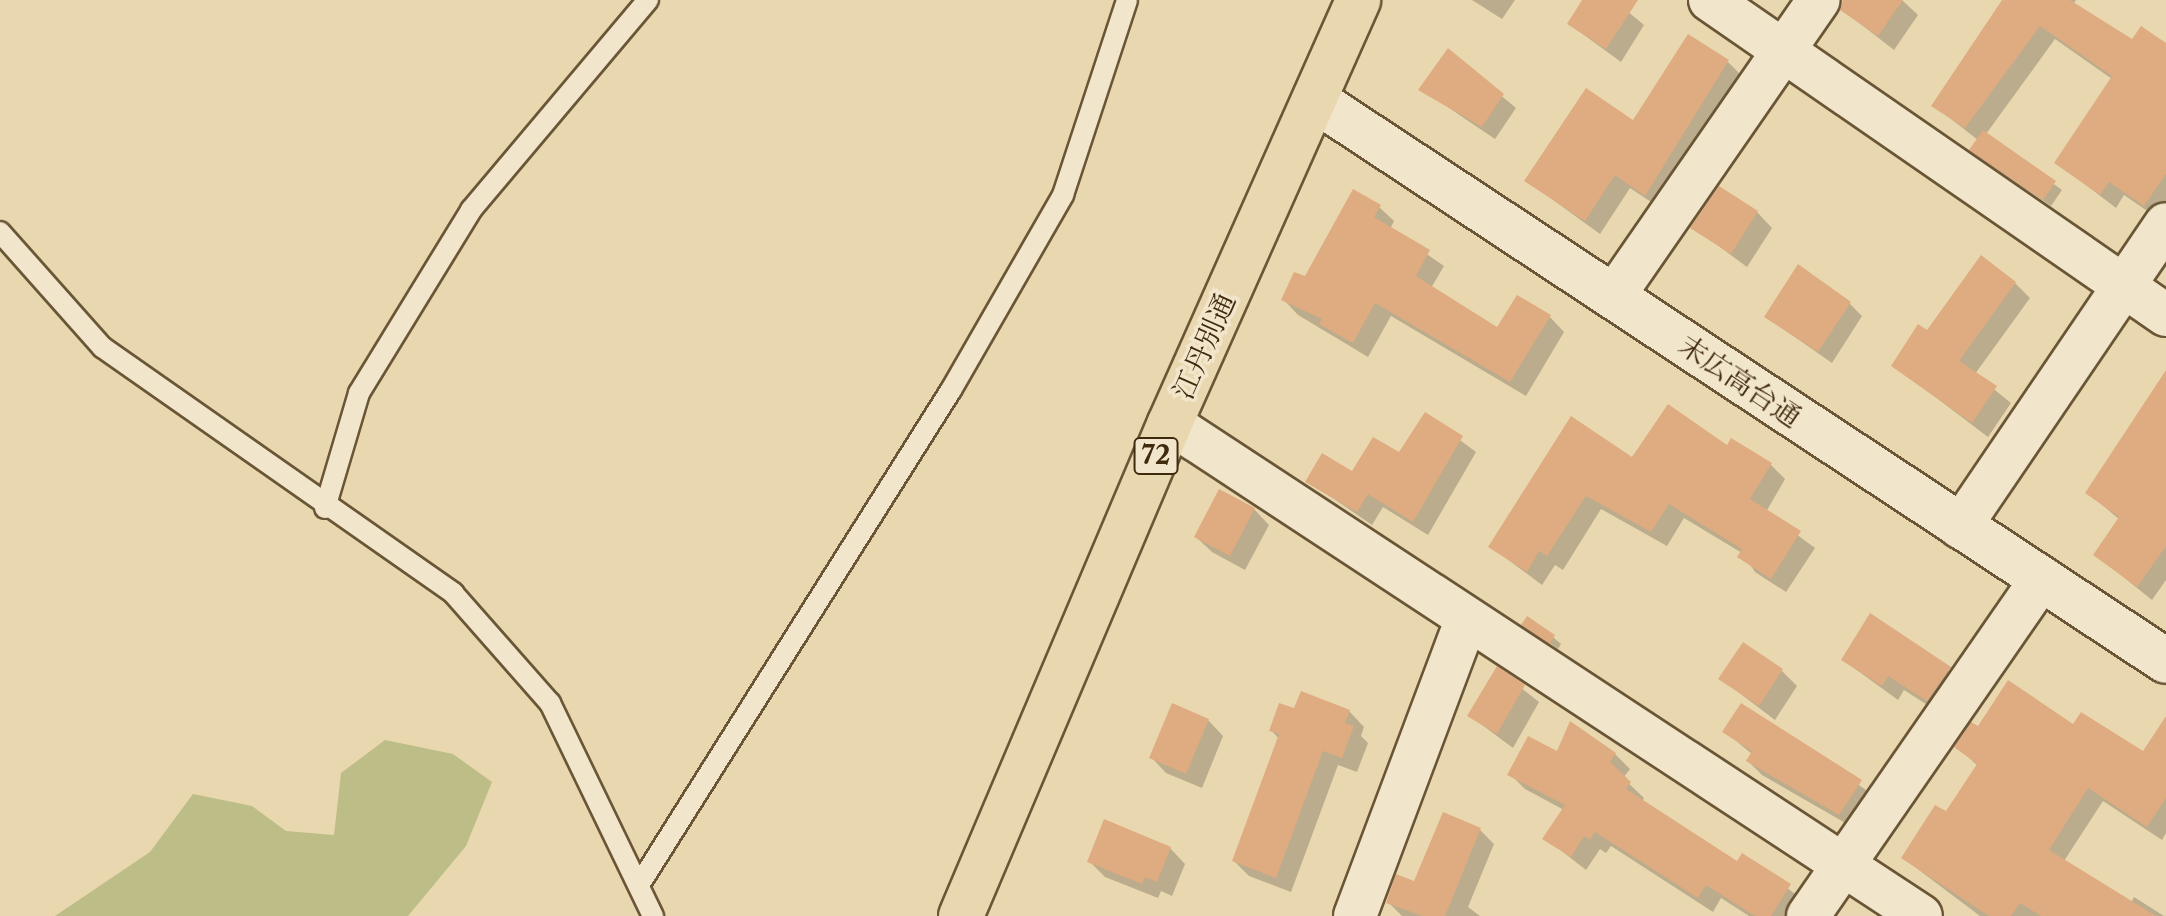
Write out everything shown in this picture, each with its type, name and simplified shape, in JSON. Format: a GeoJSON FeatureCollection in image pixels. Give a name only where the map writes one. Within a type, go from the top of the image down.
{"type":"FeatureCollection","features":[{"type":"Feature","properties":{"kind":"main road","name":"江丹別通"},"geometry":{"type":"LineString","coordinates":[[961,916],[1170,423],[1358,0]]}},
{"type":"Feature","properties":{"kind":"street"},"geometry":{"type":"LineString","coordinates":[[1710,0],[2166,315]]}},
{"type":"Feature","properties":{"kind":"street"},"geometry":{"type":"LineString","coordinates":[[1613,297],[1819,0]]}},
{"type":"Feature","properties":{"kind":"street","name":"末広高台通"},"geometry":{"type":"LineString","coordinates":[[1315,100],[2166,661]]}},
{"type":"Feature","properties":{"kind":"street"},"geometry":{"type":"LineString","coordinates":[[1960,527],[2166,224]]}},
{"type":"Feature","properties":{"kind":"street"},"geometry":{"type":"LineString","coordinates":[[1170,423],[1921,916]]}},
{"type":"Feature","properties":{"kind":"street"},"geometry":{"type":"LineString","coordinates":[[1808,916],[2042,578]]}},
{"type":"Feature","properties":{"kind":"street"},"geometry":{"type":"LineString","coordinates":[[1355,916],[1466,620]]}},
{"type":"Feature","properties":{"kind":"lane"},"geometry":{"type":"LineString","coordinates":[[325,508],[359,393],[471,210],[648,0]]}},
{"type":"Feature","properties":{"kind":"lane"},"geometry":{"type":"LineString","coordinates":[[639,885],[951,390],[1063,195],[1127,0]]}},
{"type":"Feature","properties":{"kind":"lane"},"geometry":{"type":"LineString","coordinates":[[0,232],[102,347],[325,508],[453,593],[550,703],[653,916]]}},
{"type":"Feature","properties":{"kind":"green space"},"geometry":{"type":"Polygon","coordinates":[[[385,740],[453,754],[492,782],[466,846],[408,916],[55,916],[150,852],[193,794],[252,806],[286,831],[334,835],[341,773],[385,740]]]}},
{"type":"Feature","properties":{"kind":"building"},"geometry":{"type":"Polygon","coordinates":[[[1582,0],[1638,0],[1606,49],[1567,24],[1582,0]]]}},
{"type":"Feature","properties":{"kind":"building"},"geometry":{"type":"Polygon","coordinates":[[[1843,0],[1903,0],[1878,36],[1840,10],[1843,0]]]}},
{"type":"Feature","properties":{"kind":"building"},"geometry":{"type":"Polygon","coordinates":[[[2002,0],[2070,0],[2132,39],[2141,26],[2166,43],[2166,174],[2144,206],[2109,182],[2100,195],[2054,163],[2112,76],[2040,26],[1965,128],[1931,106],[2002,0]]]}},
{"type":"Feature","properties":{"kind":"building"},"geometry":{"type":"Polygon","coordinates":[[[1688,34],[1729,60],[1645,196],[1615,175],[1585,221],[1524,181],[1586,88],[1633,120],[1688,34]]]}},
{"type":"Feature","properties":{"kind":"building"},"geometry":{"type":"Polygon","coordinates":[[[1448,48],[1504,94],[1482,127],[1418,90],[1448,48]]]}},
{"type":"Feature","properties":{"kind":"building"},"geometry":{"type":"Polygon","coordinates":[[[1983,130],[2056,181],[2043,200],[1969,150],[1983,130]]]}},
{"type":"Feature","properties":{"kind":"building"},"geometry":{"type":"Polygon","coordinates":[[[1719,186],[1758,211],[1731,254],[1690,228],[1719,186]]]}},
{"type":"Feature","properties":{"kind":"building"},"geometry":{"type":"Polygon","coordinates":[[[1353,189],[1381,205],[1374,217],[1430,250],[1416,276],[1497,327],[1517,295],[1551,315],[1510,382],[1375,303],[1353,343],[1319,324],[1322,319],[1281,300],[1294,272],[1305,276],[1353,189]]]}},
{"type":"Feature","properties":{"kind":"building"},"geometry":{"type":"Polygon","coordinates":[[[1981,255],[2016,282],[1959,361],[1997,386],[1972,423],[1891,366],[1918,324],[1927,330],[1981,255]]]}},
{"type":"Feature","properties":{"kind":"building"},"geometry":{"type":"Polygon","coordinates":[[[1798,264],[1851,302],[1818,352],[1764,317],[1798,264]]]}},
{"type":"Feature","properties":{"kind":"building"},"geometry":{"type":"Polygon","coordinates":[[[2166,370],[2166,546],[2137,587],[2093,555],[2119,517],[2085,493],[2166,370]]]}},
{"type":"Feature","properties":{"kind":"building"},"geometry":{"type":"Polygon","coordinates":[[[1668,404],[1727,445],[1731,438],[1772,463],[1750,499],[1801,531],[1771,579],[1737,557],[1742,549],[1669,504],[1651,532],[1586,496],[1547,556],[1539,551],[1527,572],[1488,547],[1571,416],[1632,457],[1668,404]]]}},
{"type":"Feature","properties":{"kind":"building"},"geometry":{"type":"Polygon","coordinates":[[[1425,412],[1463,436],[1413,522],[1368,494],[1357,512],[1305,482],[1322,453],[1352,471],[1373,437],[1399,452],[1425,412]]]}},
{"type":"Feature","properties":{"kind":"building"},"geometry":{"type":"Polygon","coordinates":[[[1219,489],[1255,508],[1230,556],[1194,537],[1219,489]]]}},
{"type":"Feature","properties":{"kind":"building"},"geometry":{"type":"Polygon","coordinates":[[[1870,613],[1951,667],[1927,701],[1888,676],[1882,686],[1841,660],[1870,613]]]}},
{"type":"Feature","properties":{"kind":"building"},"geometry":{"type":"Polygon","coordinates":[[[1527,616],[1555,635],[1550,644],[1521,625],[1527,616]]]}},
{"type":"Feature","properties":{"kind":"building"},"geometry":{"type":"Polygon","coordinates":[[[1743,642],[1783,669],[1759,706],[1718,679],[1743,642]]]}},
{"type":"Feature","properties":{"kind":"building"},"geometry":{"type":"Polygon","coordinates":[[[1497,666],[1525,685],[1497,734],[1467,716],[1497,666]]]}},
{"type":"Feature","properties":{"kind":"building"},"geometry":{"type":"Polygon","coordinates":[[[2008,680],[2073,724],[2081,712],[2143,751],[2166,716],[2166,798],[2147,827],[2088,788],[2049,850],[2156,916],[2041,916],[2020,903],[2011,916],[1989,916],[1901,858],[1935,805],[1946,811],[1977,764],[1954,747],[1971,722],[1978,726],[2008,680]]]}},
{"type":"Feature","properties":{"kind":"building"},"geometry":{"type":"Polygon","coordinates":[[[1301,691],[1350,710],[1345,723],[1354,726],[1342,758],[1323,751],[1276,878],[1232,861],[1279,734],[1269,731],[1279,703],[1294,708],[1301,691]]]}},
{"type":"Feature","properties":{"kind":"building"},"geometry":{"type":"Polygon","coordinates":[[[1172,703],[1209,719],[1186,774],[1149,758],[1172,703]]]}},
{"type":"Feature","properties":{"kind":"building"},"geometry":{"type":"Polygon","coordinates":[[[1741,703],[1862,780],[1839,815],[1746,761],[1752,751],[1722,732],[1741,703]]]}},
{"type":"Feature","properties":{"kind":"building"},"geometry":{"type":"Polygon","coordinates":[[[1570,721],[1616,753],[1610,762],[1631,782],[1626,789],[1737,861],[1742,853],[1791,884],[1771,916],[1755,916],[1706,885],[1698,898],[1595,832],[1590,840],[1584,836],[1571,857],[1542,839],[1565,805],[1507,775],[1528,736],[1557,751],[1570,721]]]}},
{"type":"Feature","properties":{"kind":"building"},"geometry":{"type":"Polygon","coordinates":[[[1443,812],[1481,828],[1445,916],[1423,916],[1386,903],[1396,874],[1414,881],[1443,812]]]}},
{"type":"Feature","properties":{"kind":"building"},"geometry":{"type":"Polygon","coordinates":[[[1104,819],[1171,847],[1157,882],[1145,877],[1142,884],[1087,862],[1104,819]]]}}]}
